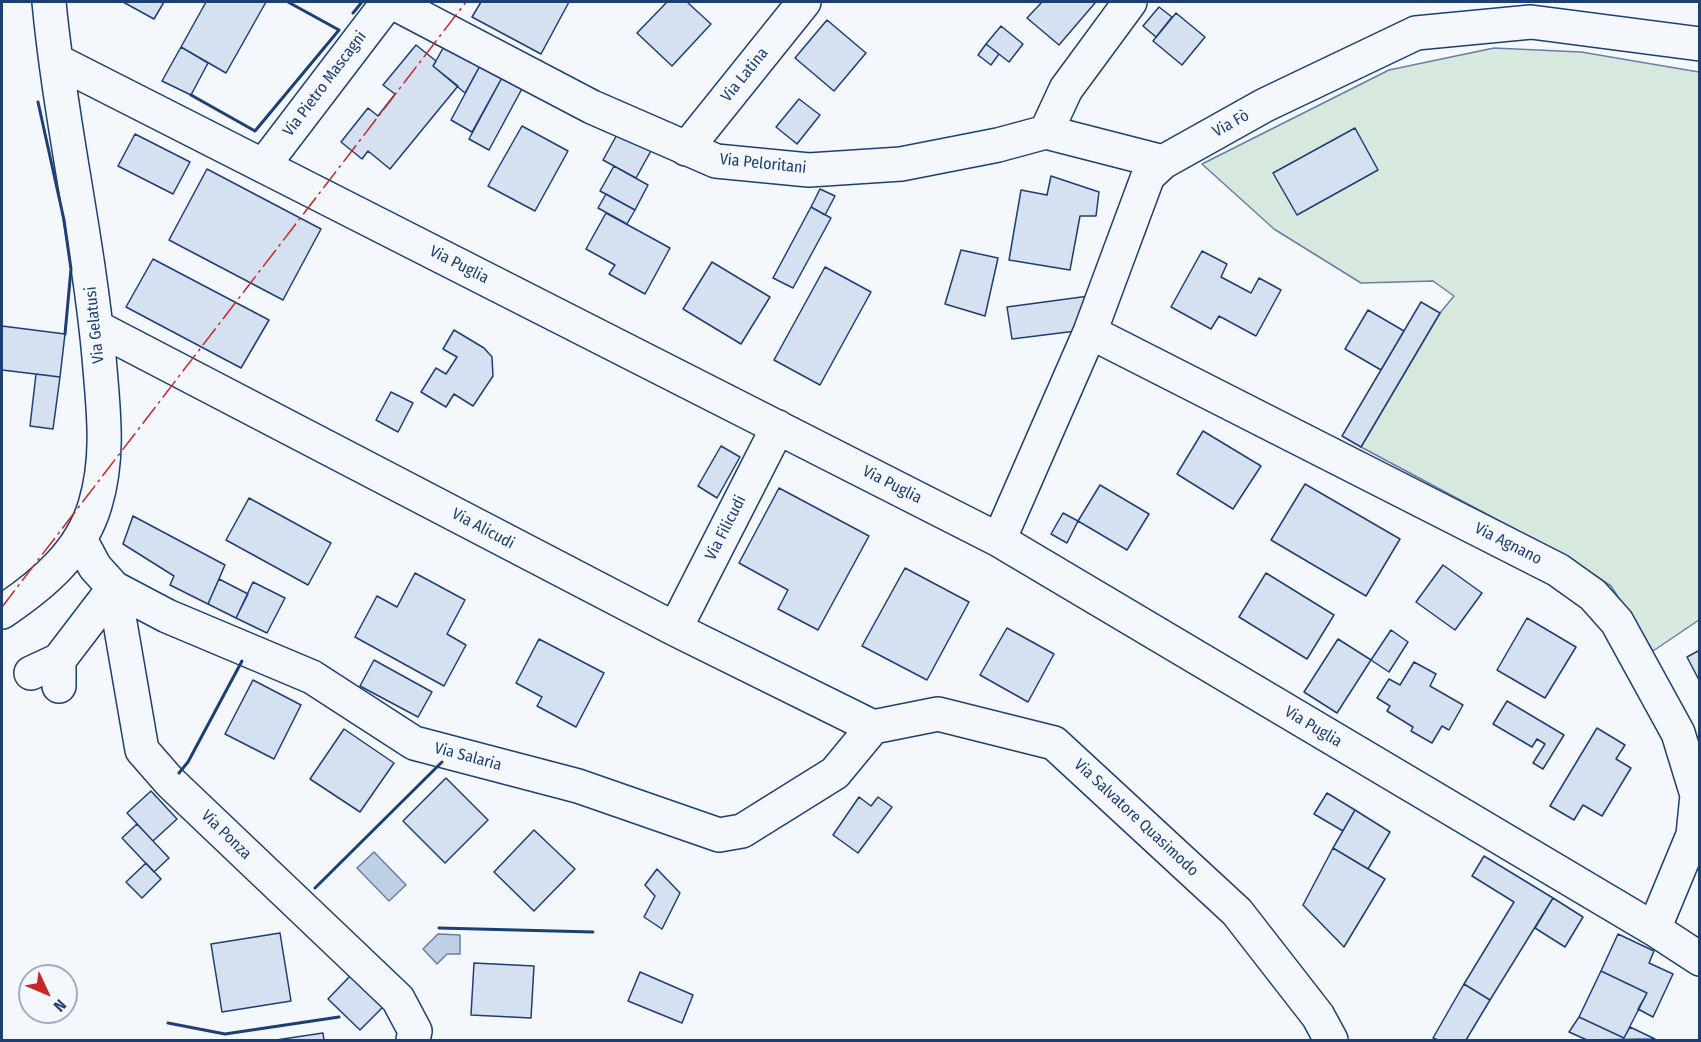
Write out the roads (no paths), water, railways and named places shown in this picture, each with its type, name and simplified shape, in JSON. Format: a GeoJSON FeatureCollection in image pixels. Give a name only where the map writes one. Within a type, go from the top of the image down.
{"type":"FeatureCollection","features":[{"type":"Feature","properties":{"kind":"street","name":"Via Gelatusi"},"geometry":{"type":"LineString","coordinates":[[2,612],[34,591],[58,567],[80,539],[95,507],[105,467],[105,425],[96,327],[49,2]]}},
{"type":"Feature","properties":{"kind":"street","name":"Via Peloritani"},"geometry":{"type":"LineString","coordinates":[[390,2],[592,107],[716,161],[809,170],[901,164],[998,145],[1046,132],[1163,162]]}},
{"type":"Feature","properties":{"kind":"street","name":"Via Pietro Mascagni"},"geometry":{"type":"LineString","coordinates":[[263,165],[390,2]]}},
{"type":"Feature","properties":{"kind":"street","name":"Via Latina"},"geometry":{"type":"LineString","coordinates":[[686,149],[804,2]]}},
{"type":"Feature","properties":{"kind":"street"},"geometry":{"type":"LineString","coordinates":[[1046,132],[1066,89],[1130,2]]}},
{"type":"Feature","properties":{"kind":"street","name":"Via Fò"},"geometry":{"type":"LineString","coordinates":[[999,540],[1090,332],[1148,176],[1163,162],[1265,105],[1416,33],[1532,22],[1700,44]]}},
{"type":"Feature","properties":{"kind":"street","name":"Via Puglia"},"geometry":{"type":"LineString","coordinates":[[57,61],[999,540],[1654,929],[1700,959]]}},
{"type":"Feature","properties":{"kind":"street","name":"Via Alicudi"},"geometry":{"type":"LineString","coordinates":[[96,327],[675,628],[873,727]]}},
{"type":"Feature","properties":{"kind":"street","name":"Via Agnano"},"geometry":{"type":"LineString","coordinates":[[1090,332],[1558,570],[1593,595],[1617,622],[1678,733],[1696,795],[1692,835],[1654,929]]}},
{"type":"Feature","properties":{"kind":"street","name":"Via Filicudi"},"geometry":{"type":"LineString","coordinates":[[675,628],[778,427]]}},
{"type":"Feature","properties":{"kind":"street","name":"Via Salaria"},"geometry":{"type":"LineString","coordinates":[[80,539],[95,567],[114,588],[167,616],[312,677],[414,743],[578,786],[718,835],[742,831],[835,773],[873,727]]}},
{"type":"Feature","properties":{"kind":"street"},"geometry":{"type":"LineString","coordinates":[[50,673],[114,588]]}},
{"type":"Feature","properties":{"kind":"street","name":"Via Ponza"},"geometry":{"type":"LineString","coordinates":[[114,588],[142,750],[170,782],[398,999],[415,1031],[413,1041]]}},
{"type":"Feature","properties":{"kind":"street","name":"Via Salvatore Quasimodo"},"geometry":{"type":"LineString","coordinates":[[873,727],[938,714],[1054,743],[1237,912],[1318,1016],[1331,1041]]}},
{"type":"Feature","properties":{"kind":"water"},"geometry":{"type":"Polygon","coordinates":[[[374,852],[406,885],[389,901],[357,868],[374,852]]]}},
{"type":"Feature","properties":{"kind":"water"},"geometry":{"type":"Polygon","coordinates":[[[438,934],[460,935],[460,954],[447,954],[437,964],[423,949],[438,934]]]}}]}
